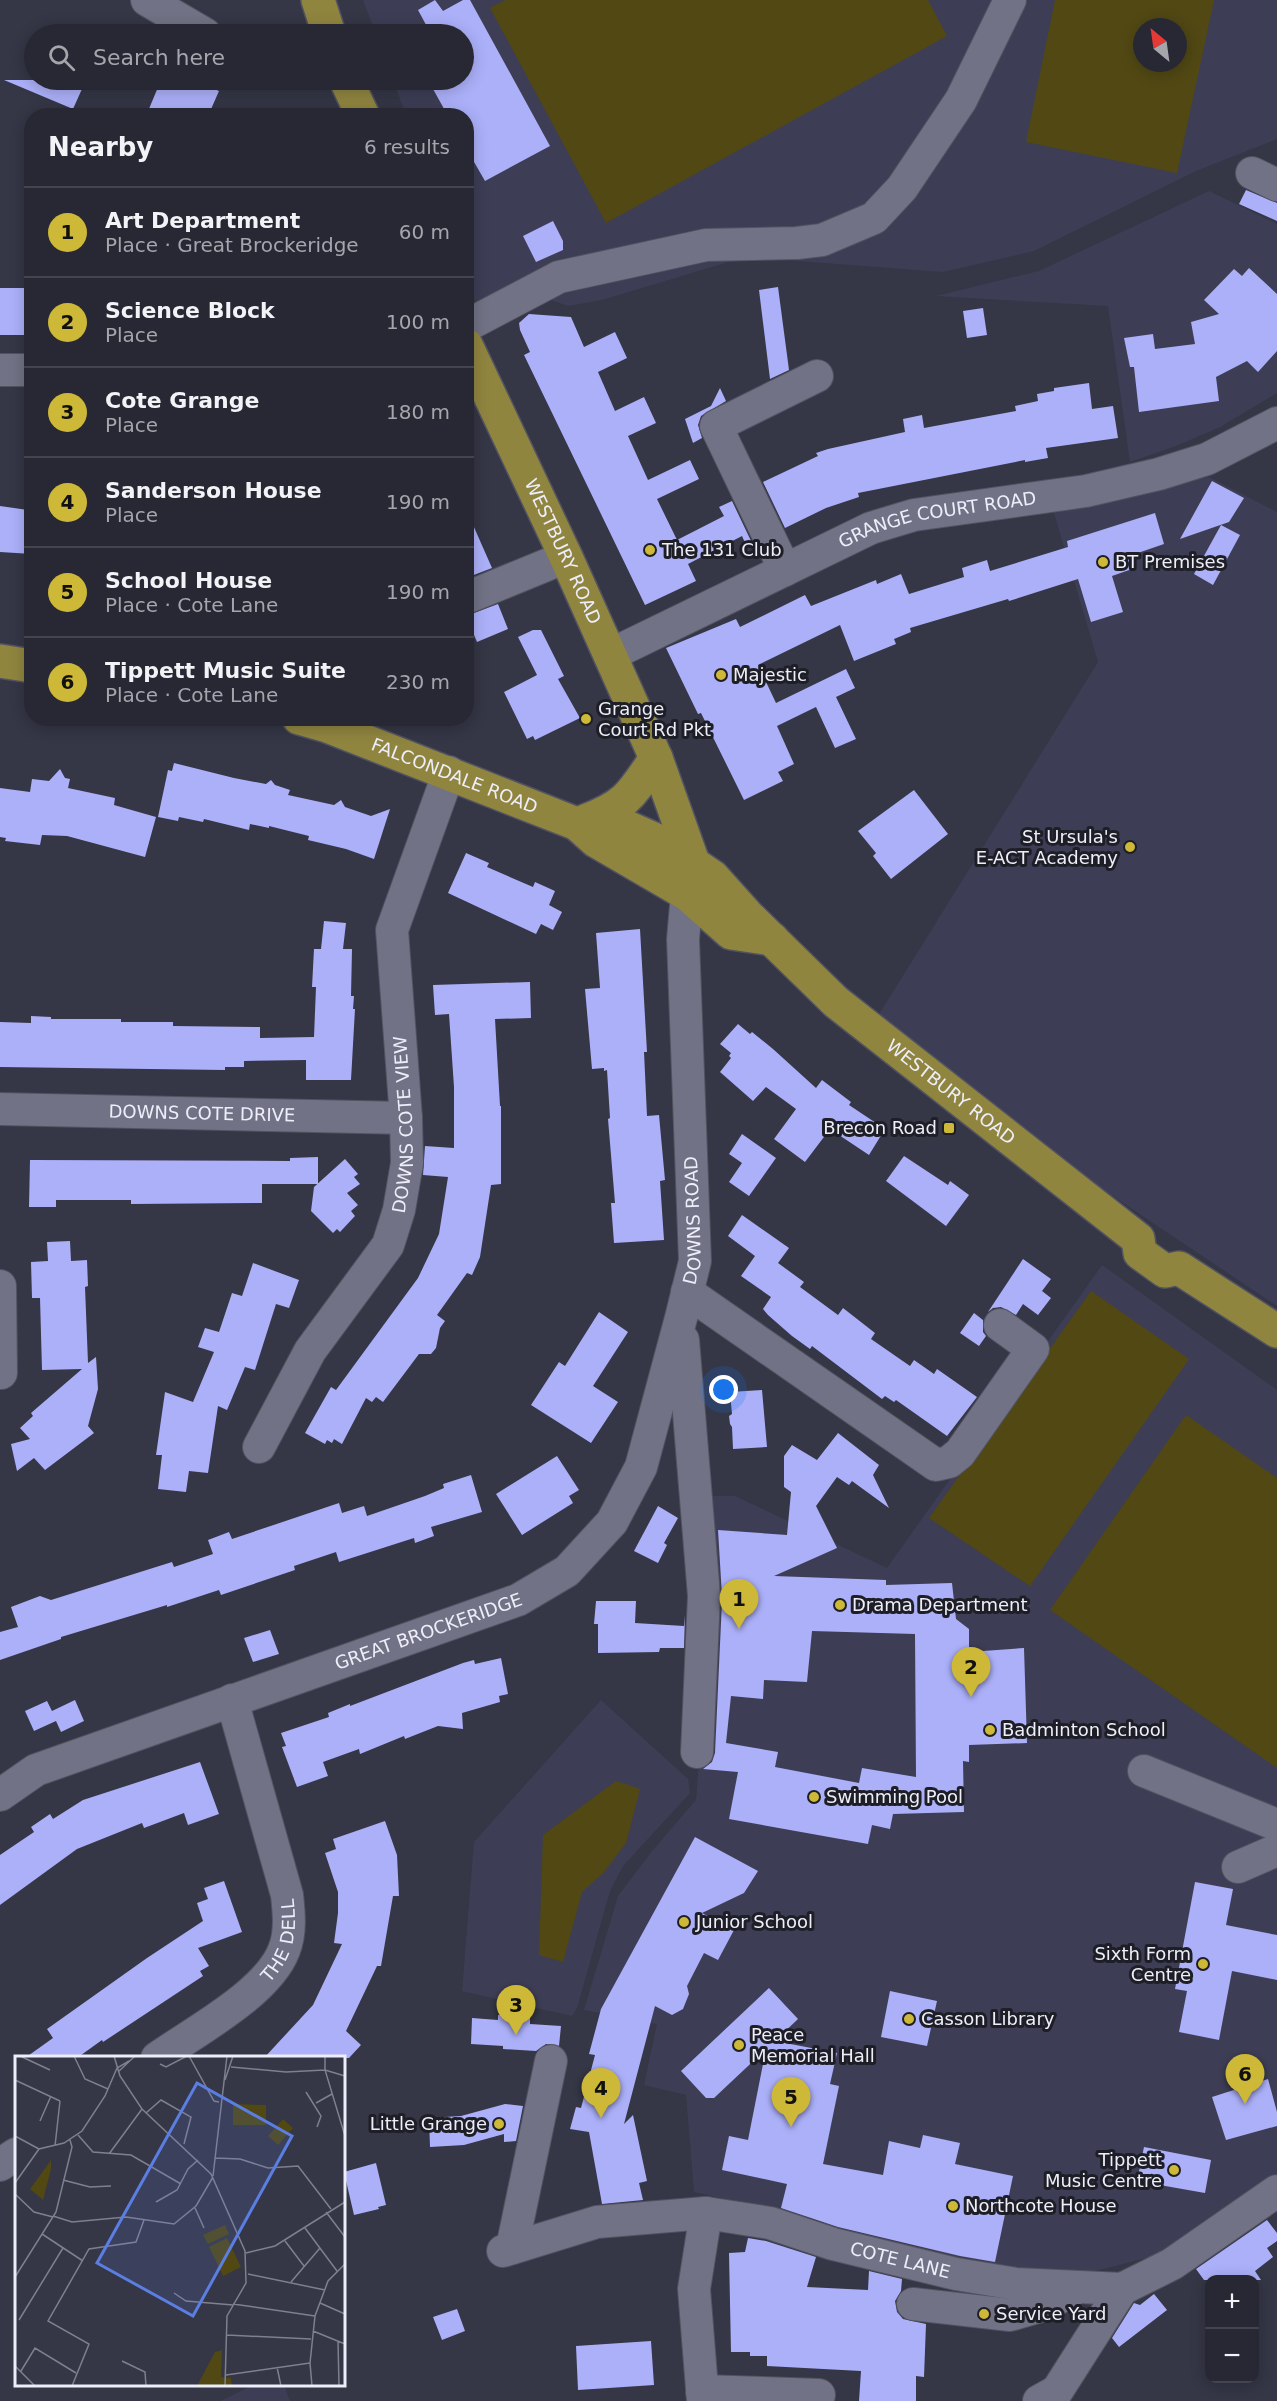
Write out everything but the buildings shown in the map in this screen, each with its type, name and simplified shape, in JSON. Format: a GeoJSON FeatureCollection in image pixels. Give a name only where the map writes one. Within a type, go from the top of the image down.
{"type":"FeatureCollection","features":[{"type":"Feature","properties":{"kind":"main road"},"geometry":{"type":"LineString","coordinates":[[318,0],[326,24]]}},
{"type":"Feature","properties":{"kind":"main road"},"geometry":{"type":"LineString","coordinates":[[351,90],[359,108]]}},
{"type":"Feature","properties":{"kind":"main road","name":"WESTBURY ROAD"},"geometry":{"type":"LineString","coordinates":[[474,362],[566,557],[656,759],[691,879]]}},
{"type":"Feature","properties":{"kind":"main road"},"geometry":{"type":"LineString","coordinates":[[0,661],[24,665]]}},
{"type":"Feature","properties":{"kind":"main road","name":"FALCONDALE ROAD"},"geometry":{"type":"LineString","coordinates":[[327,726],[577,824]]}},
{"type":"Feature","properties":{"kind":"main road"},"geometry":{"type":"LineString","coordinates":[[577,824],[609,812],[630,797],[656,759]]}},
{"type":"Feature","properties":{"kind":"main road","name":"WESTBURY ROAD"},"geometry":{"type":"LineString","coordinates":[[577,824],[618,823],[663,843],[691,879]]}},
{"type":"Feature","properties":{"kind":"main road","name":"WESTBURY ROAD"},"geometry":{"type":"LineString","coordinates":[[691,879],[713,877],[748,916],[836,1002],[1138,1239],[1153,1236],[1178,1254],[1179,1268],[1277,1331]]}},
{"type":"Feature","properties":{"kind":"street"},"geometry":{"type":"LineString","coordinates":[[147,0],[188,24]]}},
{"type":"Feature","properties":{"kind":"street"},"geometry":{"type":"LineString","coordinates":[[474,322],[559,278],[706,245],[797,243],[822,240],[874,218],[902,188],[961,100],[1010,0]]}},
{"type":"Feature","properties":{"kind":"street"},"geometry":{"type":"LineString","coordinates":[[0,370],[24,370]]}},
{"type":"Feature","properties":{"kind":"street"},"geometry":{"type":"LineString","coordinates":[[785,570],[716,426],[818,376]]}},
{"type":"Feature","properties":{"kind":"street","name":"GRANGE COURT ROAD"},"geometry":{"type":"LineString","coordinates":[[610,655],[871,528],[914,515],[1086,491],[1159,474],[1207,459],[1277,423]]}},
{"type":"Feature","properties":{"kind":"street"},"geometry":{"type":"LineString","coordinates":[[474,595],[566,557]]}},
{"type":"Feature","properties":{"kind":"street","name":"DOWNS COTE VIEW"},"geometry":{"type":"LineString","coordinates":[[259,1447],[310,1351],[388,1245],[399,1210],[407,1163],[406,1118],[392,930],[449,772]]}},
{"type":"Feature","properties":{"kind":"street","name":"DOWNS ROAD"},"geometry":{"type":"LineString","coordinates":[[691,879],[683,939],[695,1262],[684,1305],[936,1465],[949,1462],[960,1453],[1033,1349],[1000,1326]]}},
{"type":"Feature","properties":{"kind":"street","name":"DOWNS COTE DRIVE"},"geometry":{"type":"LineString","coordinates":[[0,1109],[406,1118]]}},
{"type":"Feature","properties":{"kind":"street"},"geometry":{"type":"LineString","coordinates":[[0,1286],[1,1373]]}},
{"type":"Feature","properties":{"kind":"street"},"geometry":{"type":"LineString","coordinates":[[684,1305],[704,1596],[697,1752]]}},
{"type":"Feature","properties":{"kind":"street","name":"GREAT BROCKERIDGE"},"geometry":{"type":"LineString","coordinates":[[0,1795],[36,1770],[518,1600],[567,1571],[612,1522],[641,1467],[684,1305]]}},
{"type":"Feature","properties":{"kind":"street","name":"THE DELL"},"geometry":{"type":"LineString","coordinates":[[160,2056],[254,1991],[273,1970],[284,1950],[289,1922],[287,1895],[232,1700]]}},
{"type":"Feature","properties":{"kind":"street"},"geometry":{"type":"LineString","coordinates":[[1144,1771],[1277,1825]]}},
{"type":"Feature","properties":{"kind":"street"},"geometry":{"type":"LineString","coordinates":[[1238,1867],[1277,1850]]}},
{"type":"Feature","properties":{"kind":"street","name":"COTE LANE"},"geometry":{"type":"LineString","coordinates":[[551,2061],[508,2250],[597,2222],[706,2213],[770,2223],[832,2244],[956,2274],[1016,2284],[1122,2289],[1172,2264],[1277,2191]]}},
{"type":"Feature","properties":{"kind":"street"},"geometry":{"type":"LineString","coordinates":[[0,2165],[15,2155]]}},
{"type":"Feature","properties":{"kind":"street"},"geometry":{"type":"LineString","coordinates":[[706,2213],[694,2289],[703,2396],[819,2396]]}},
{"type":"Feature","properties":{"kind":"street"},"geometry":{"type":"LineString","coordinates":[[913,2304],[1010,2315],[1048,2304],[1078,2287]]}},
{"type":"Feature","properties":{"kind":"street"},"geometry":{"type":"LineString","coordinates":[[1058,2398],[1122,2289]]}},
{"type":"Feature","properties":{"kind":"shaded area"},"geometry":{"type":"Polygon","coordinates":[[[363,0],[1277,0],[1277,139],[1196,171],[1034,251],[943,272],[745,257],[602,300],[568,306],[523,290],[479,312],[474,298],[474,108],[403,108],[397,90],[474,90],[474,24],[372,24],[363,0]]]}},
{"type":"Feature","properties":{"kind":"shaded area"},"geometry":{"type":"Polygon","coordinates":[[[505,0],[928,0],[947,36],[606,223],[490,8],[505,0]]]}},
{"type":"Feature","properties":{"kind":"shaded area"},"geometry":{"type":"Polygon","coordinates":[[[1055,0],[1214,0],[1177,173],[1026,142],[1055,0]]]}},
{"type":"Feature","properties":{"kind":"shaded area"},"geometry":{"type":"Polygon","coordinates":[[[1209,191],[1277,224],[1277,393],[1220,427],[1176,446],[1130,462],[1108,306],[936,296],[1039,271],[1209,191]]]}},
{"type":"Feature","properties":{"kind":"shaded area","name":"St Ursula's E-ACT Academy"},"geometry":{"type":"Polygon","coordinates":[[[1209,477],[1277,512],[1277,1306],[868,1032],[1098,662],[1054,513],[1209,477]]]}},
{"type":"Feature","properties":{"kind":"shaded area","name":"Badminton School"},"geometry":{"type":"Polygon","coordinates":[[[1102,1265],[1277,1390],[1277,2180],[1161,2254],[1088,2273],[1000,2274],[821,2231],[824,2217],[810,2214],[809,2218],[694,2192],[686,2095],[644,2085],[657,2024],[584,2010],[618,1896],[652,1851],[696,1800],[706,1673],[707,1496],[735,1496],[887,1568],[1102,1265]]]}},
{"type":"Feature","properties":{"kind":"shaded area"},"geometry":{"type":"Polygon","coordinates":[[[1091,1291],[1189,1359],[1030,1586],[929,1518],[1091,1291]]]}},
{"type":"Feature","properties":{"kind":"shaded area"},"geometry":{"type":"Polygon","coordinates":[[[1186,1415],[1277,1478],[1277,1768],[1050,1610],[1186,1415]]]}},
{"type":"Feature","properties":{"kind":"shaded area"},"geometry":{"type":"Polygon","coordinates":[[[601,1700],[688,1779],[690,1793],[623,1866],[610,1891],[577,2008],[572,2016],[462,1991],[474,1842],[601,1700]]]}},
{"type":"Feature","properties":{"kind":"shaded area"},"geometry":{"type":"Polygon","coordinates":[[[616,1781],[640,1789],[626,1843],[604,1872],[582,1892],[563,1962],[539,1955],[543,1835],[616,1781]]]}},
{"type":"Feature","properties":{"kind":"shaded area"},"geometry":{"type":"Polygon","coordinates":[[[251,2386],[284,2386],[290,2401],[221,2401],[251,2386]]]}},
{"type":"Feature","properties":{"kind":"place","name":"The 131 Club"},"geometry":{"type":"Point","coordinates":[650,550]}},
{"type":"Feature","properties":{"kind":"place","name":"BT Premises"},"geometry":{"type":"Point","coordinates":[1103,562]}},
{"type":"Feature","properties":{"kind":"place","name":"Majestic"},"geometry":{"type":"Point","coordinates":[721,675]}},
{"type":"Feature","properties":{"kind":"place","name":"Grange Court Rd Pkt"},"geometry":{"type":"Point","coordinates":[586,719]}},
{"type":"Feature","properties":{"kind":"place","name":"St Ursula's E-ACT Academy"},"geometry":{"type":"Point","coordinates":[1130,847]}},
{"type":"Feature","properties":{"kind":"place","name":"Brecon Road"},"geometry":{"type":"Point","coordinates":[949,1128]}},
{"type":"Feature","properties":{"kind":"place","name":"Drama Department"},"geometry":{"type":"Point","coordinates":[840,1605]}},
{"type":"Feature","properties":{"kind":"place","name":"Art Department"},"geometry":{"type":"Point","coordinates":[739,1629]}},
{"type":"Feature","properties":{"kind":"place","name":"Science Block"},"geometry":{"type":"Point","coordinates":[971,1697]}},
{"type":"Feature","properties":{"kind":"place","name":"Badminton School"},"geometry":{"type":"Point","coordinates":[990,1730]}},
{"type":"Feature","properties":{"kind":"place","name":"Swimming Pool"},"geometry":{"type":"Point","coordinates":[814,1797]}},
{"type":"Feature","properties":{"kind":"place","name":"Junior School"},"geometry":{"type":"Point","coordinates":[684,1922]}},
{"type":"Feature","properties":{"kind":"place","name":"Sixth Form Centre"},"geometry":{"type":"Point","coordinates":[1203,1964]}},
{"type":"Feature","properties":{"kind":"place","name":"Casson Library"},"geometry":{"type":"Point","coordinates":[909,2019]}},
{"type":"Feature","properties":{"kind":"place","name":"Cote Grange"},"geometry":{"type":"Point","coordinates":[516,2035]}},
{"type":"Feature","properties":{"kind":"place","name":"Peace Memorial Hall"},"geometry":{"type":"Point","coordinates":[739,2045]}},
{"type":"Feature","properties":{"kind":"place","name":"Tippett Music Suite"},"geometry":{"type":"Point","coordinates":[1245,2104]}},
{"type":"Feature","properties":{"kind":"place","name":"Sanderson House"},"geometry":{"type":"Point","coordinates":[601,2118]}},
{"type":"Feature","properties":{"kind":"place","name":"Little Grange"},"geometry":{"type":"Point","coordinates":[499,2124]}},
{"type":"Feature","properties":{"kind":"place","name":"School House"},"geometry":{"type":"Point","coordinates":[791,2127]}},
{"type":"Feature","properties":{"kind":"place","name":"Tippett Music Centre"},"geometry":{"type":"Point","coordinates":[1174,2170]}},
{"type":"Feature","properties":{"kind":"place","name":"Northcote House"},"geometry":{"type":"Point","coordinates":[953,2206]}},
{"type":"Feature","properties":{"kind":"place","name":"Service Yard"},"geometry":{"type":"Point","coordinates":[984,2314]}}]}
